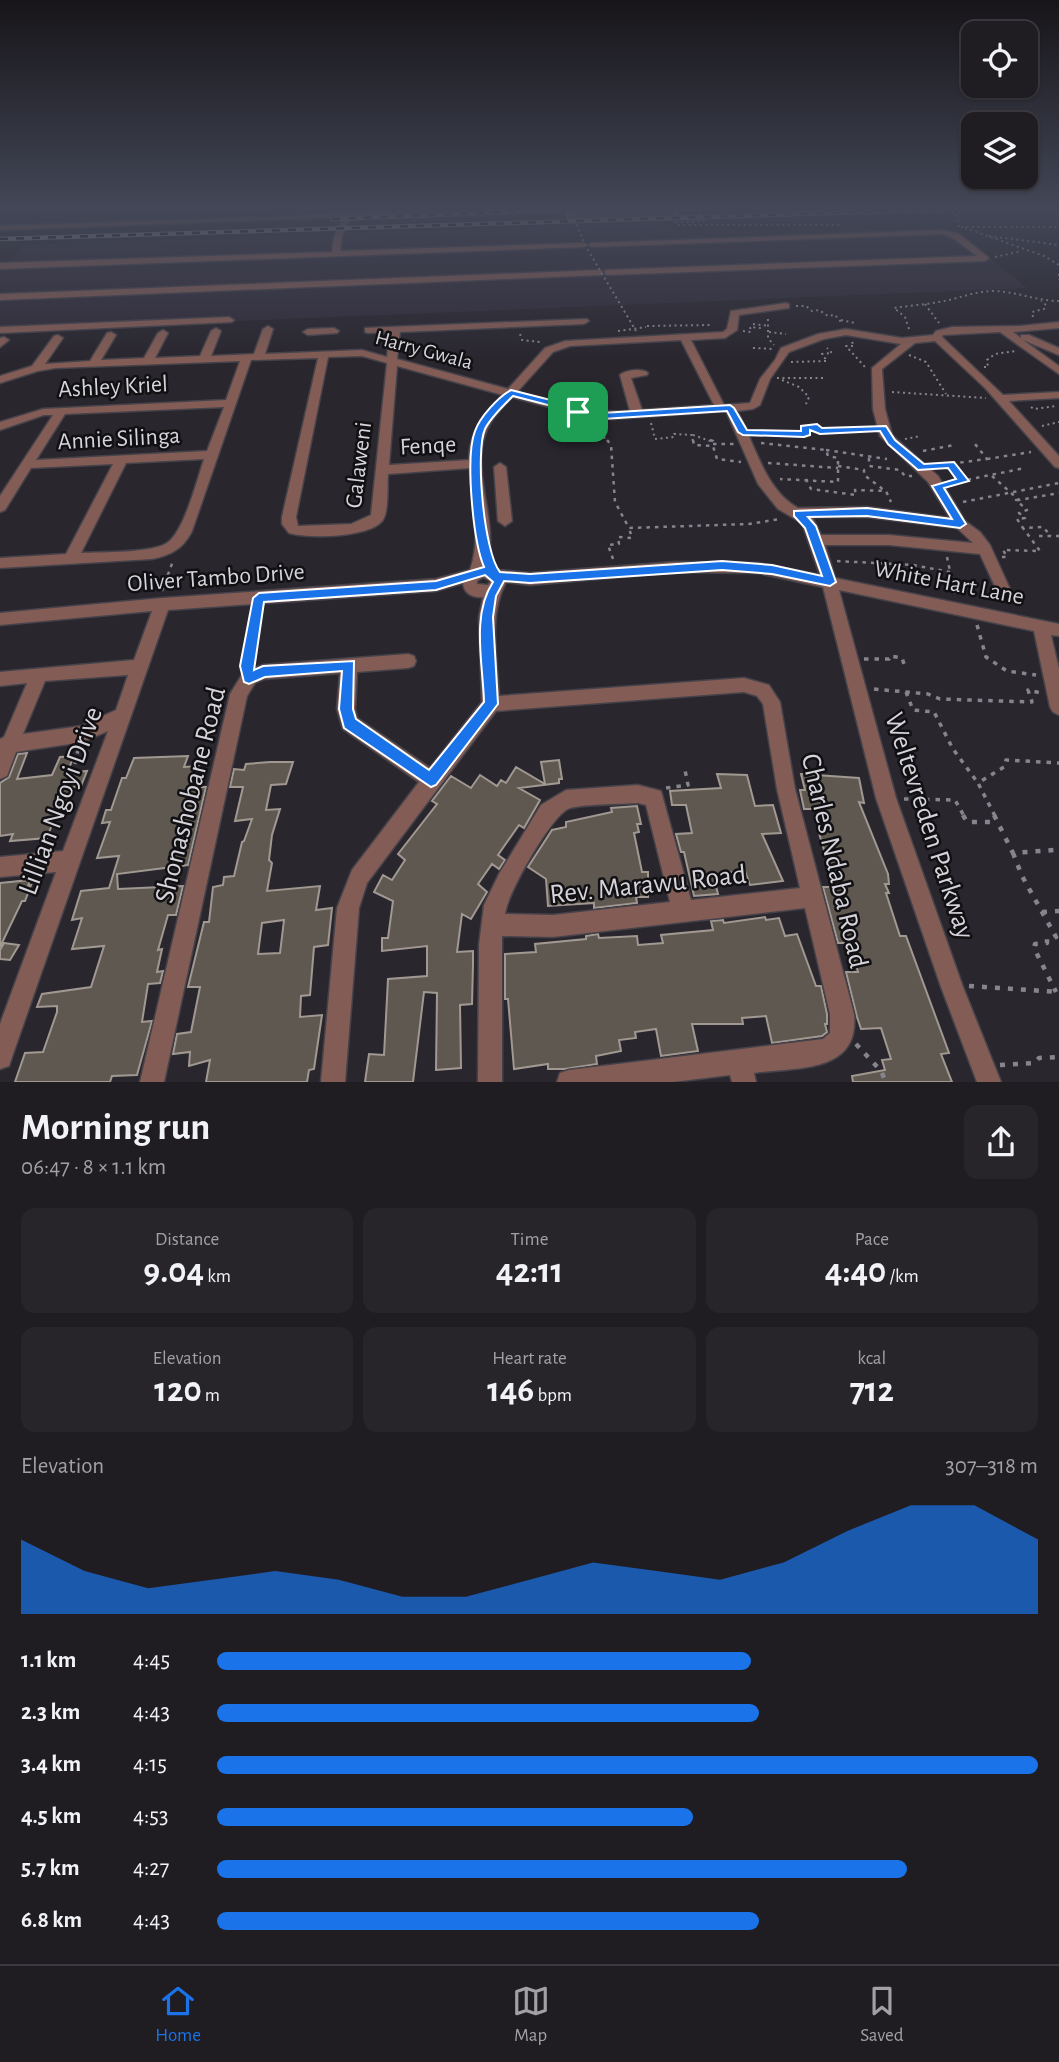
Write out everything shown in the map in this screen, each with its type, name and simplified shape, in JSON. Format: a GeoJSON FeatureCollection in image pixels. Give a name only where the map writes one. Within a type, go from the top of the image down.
{"type":"FeatureCollection","features":[{"type":"Feature","properties":{"kind":"street"},"geometry":{"type":"LineString","coordinates":[[0,266],[182,259]]}},
{"type":"Feature","properties":{"kind":"street"},"geometry":{"type":"LineString","coordinates":[[0,297],[947,259]]}},
{"type":"Feature","properties":{"kind":"street"},"geometry":{"type":"LineString","coordinates":[[333,1082],[348,908],[352,891],[370,860],[491,704],[476,464],[482,426],[549,350],[569,343],[725,335],[732,330],[734,313],[786,306]]}},
{"type":"Feature","properties":{"kind":"street"},"geometry":{"type":"LineString","coordinates":[[1,338],[229,320]]}},
{"type":"Feature","properties":{"kind":"street"},"geometry":{"type":"LineString","coordinates":[[368,330],[584,321]]}},
{"type":"Feature","properties":{"kind":"street"},"geometry":{"type":"LineString","coordinates":[[563,322],[569,343]]}},
{"type":"Feature","properties":{"kind":"street"},"geometry":{"type":"LineString","coordinates":[[767,376],[780,363],[785,350],[822,336],[846,332],[911,341],[937,336],[1059,325]]}},
{"type":"Feature","properties":{"kind":"street"},"geometry":{"type":"LineString","coordinates":[[0,563],[152,554],[172,549],[186,531],[231,403],[268,329]]}},
{"type":"Feature","properties":{"kind":"street","name":"Galaweni"},"geometry":{"type":"LineString","coordinates":[[320,354],[289,517],[290,528],[312,531],[359,528],[371,524],[379,514],[390,360],[395,329]]}},
{"type":"Feature","properties":{"kind":"street"},"geometry":{"type":"LineString","coordinates":[[1006,329],[1059,371]]}},
{"type":"Feature","properties":{"kind":"street"},"geometry":{"type":"LineString","coordinates":[[1006,329],[1059,352]]}},
{"type":"Feature","properties":{"kind":"street"},"geometry":{"type":"LineString","coordinates":[[204,359],[216,331]]}},
{"type":"Feature","properties":{"kind":"street"},"geometry":{"type":"LineString","coordinates":[[309,332],[334,331]]}},
{"type":"Feature","properties":{"kind":"street"},"geometry":{"type":"LineString","coordinates":[[320,354],[321,332]]}},
{"type":"Feature","properties":{"kind":"street"},"geometry":{"type":"LineString","coordinates":[[148,361],[163,333]]}},
{"type":"Feature","properties":{"kind":"street"},"geometry":{"type":"LineString","coordinates":[[93,364],[111,335]]}},
{"type":"Feature","properties":{"kind":"street"},"geometry":{"type":"LineString","coordinates":[[937,336],[1000,398],[1059,464]]}},
{"type":"Feature","properties":{"kind":"street"},"geometry":{"type":"LineString","coordinates":[[36,368],[58,338]]}},
{"type":"Feature","properties":{"kind":"street","name":"Weltevreden Parkway"},"geometry":{"type":"LineString","coordinates":[[685,338],[746,440],[762,481],[783,506],[807,520],[816,540],[830,582],[886,798],[952,987],[986,1074]]}},
{"type":"Feature","properties":{"kind":"street"},"geometry":{"type":"LineString","coordinates":[[911,341],[877,368],[883,428],[891,442],[938,486],[960,524]]}},
{"type":"Feature","properties":{"kind":"street","name":"Harry Gwala"},"geometry":{"type":"LineString","coordinates":[[1,379],[36,368],[362,353],[602,416],[753,406],[759,399],[767,376]]}},
{"type":"Feature","properties":{"kind":"street"},"geometry":{"type":"LineString","coordinates":[[643,373],[625,375],[643,414]]}},
{"type":"Feature","properties":{"kind":"street"},"geometry":{"type":"LineString","coordinates":[[1000,398],[1059,395]]}},
{"type":"Feature","properties":{"kind":"street","name":"Ashley Kriel"},"geometry":{"type":"LineString","coordinates":[[0,426],[32,414],[61,411],[231,403]]}},
{"type":"Feature","properties":{"kind":"street"},"geometry":{"type":"LineString","coordinates":[[0,507],[61,411]]}},
{"type":"Feature","properties":{"kind":"street","name":"Annie Silinga"},"geometry":{"type":"LineString","coordinates":[[27,464],[213,455]]}},
{"type":"Feature","properties":{"kind":"street"},"geometry":{"type":"LineString","coordinates":[[71,558],[121,460]]}},
{"type":"Feature","properties":{"kind":"street","name":"Fenqe"},"geometry":{"type":"LineString","coordinates":[[382,470],[476,464]]}},
{"type":"Feature","properties":{"kind":"street"},"geometry":{"type":"LineString","coordinates":[[500,467],[505,521]]}},
{"type":"Feature","properties":{"kind":"street"},"geometry":{"type":"LineString","coordinates":[[478,491],[502,489]]}},
{"type":"Feature","properties":{"kind":"street"},"geometry":{"type":"LineString","coordinates":[[798,513],[849,511],[960,524],[971,530],[987,553],[1003,589]]}},
{"type":"Feature","properties":{"kind":"street"},"geometry":{"type":"LineString","coordinates":[[816,540],[889,540],[987,553]]}},
{"type":"Feature","properties":{"kind":"street","name":"Oliver Tambo Drive"},"geometry":{"type":"LineString","coordinates":[[0,619],[162,604],[732,566],[772,570],[830,582]]}},
{"type":"Feature","properties":{"kind":"street","name":"White Hart Lane"},"geometry":{"type":"LineString","coordinates":[[830,582],[1059,630]]}},
{"type":"Feature","properties":{"kind":"street","name":"Lillian Ngoyi Drive"},"geometry":{"type":"LineString","coordinates":[[0,1057],[162,604]]}},
{"type":"Feature","properties":{"kind":"street"},"geometry":{"type":"LineString","coordinates":[[1041,625],[1058,702]]}},
{"type":"Feature","properties":{"kind":"street","name":"Shonashobane Road"},"geometry":{"type":"LineString","coordinates":[[152,1082],[239,694],[249,678],[263,671],[408,661]]}},
{"type":"Feature","properties":{"kind":"street"},"geometry":{"type":"LineString","coordinates":[[349,665],[346,709],[349,723],[431,780]]}},
{"type":"Feature","properties":{"kind":"street"},"geometry":{"type":"LineString","coordinates":[[0,680],[39,674],[139,667]]}},
{"type":"Feature","properties":{"kind":"street"},"geometry":{"type":"LineString","coordinates":[[0,770],[6,745],[39,674]]}},
{"type":"Feature","properties":{"kind":"street","name":"Charles Ndaba Road"},"geometry":{"type":"LineString","coordinates":[[491,704],[744,685],[763,690],[771,702],[786,789],[844,1031]]}},
{"type":"Feature","properties":{"kind":"street"},"geometry":{"type":"LineString","coordinates":[[6,745],[83,734],[122,715]]}},
{"type":"Feature","properties":{"kind":"street"},"geometry":{"type":"LineString","coordinates":[[490,1082],[491,925],[495,905],[506,881],[548,812],[557,804],[566,799],[638,794],[654,798],[683,911]]}},
{"type":"Feature","properties":{"kind":"street"},"geometry":{"type":"LineString","coordinates":[[0,867],[69,861]]}},
{"type":"Feature","properties":{"kind":"street","name":"Rev. Marawu Road"},"geometry":{"type":"LineString","coordinates":[[491,925],[553,926],[812,897]]}},
{"type":"Feature","properties":{"kind":"street"},"geometry":{"type":"LineString","coordinates":[[569,1082],[742,1072],[832,1049],[841,1043],[844,1031]]}},
{"type":"Feature","properties":{"kind":"path"},"geometry":{"type":"LineString","coordinates":[[594,259],[636,331]]}},
{"type":"Feature","properties":{"kind":"path"},"geometry":{"type":"LineString","coordinates":[[1059,274],[1059,280]]}},
{"type":"Feature","properties":{"kind":"path"},"geometry":{"type":"LineString","coordinates":[[937,336],[910,330],[905,317],[894,308],[960,297],[972,292],[1003,290],[1039,301],[1059,301]]}},
{"type":"Feature","properties":{"kind":"path"},"geometry":{"type":"LineString","coordinates":[[925,303],[937,336]]}},
{"type":"Feature","properties":{"kind":"path"},"geometry":{"type":"LineString","coordinates":[[786,306],[806,306],[828,316],[835,315],[847,330],[854,346],[846,346],[863,367],[877,368]]}},
{"type":"Feature","properties":{"kind":"path"},"geometry":{"type":"LineString","coordinates":[[749,310],[752,314],[767,316],[768,338],[772,344],[785,350]]}},
{"type":"Feature","properties":{"kind":"path"},"geometry":{"type":"LineString","coordinates":[[518,324],[522,340],[547,343],[549,350]]}},
{"type":"Feature","properties":{"kind":"path"},"geometry":{"type":"LineString","coordinates":[[654,326],[710,324],[712,328]]}},
{"type":"Feature","properties":{"kind":"path"},"geometry":{"type":"LineString","coordinates":[[753,324],[769,326]]}},
{"type":"Feature","properties":{"kind":"path"},"geometry":{"type":"LineString","coordinates":[[732,330],[751,332],[750,327],[760,328],[761,325]]}},
{"type":"Feature","properties":{"kind":"path"},"geometry":{"type":"LineString","coordinates":[[622,328],[646,327]]}},
{"type":"Feature","properties":{"kind":"path"},"geometry":{"type":"LineString","coordinates":[[769,332],[786,334]]}},
{"type":"Feature","properties":{"kind":"path"},"geometry":{"type":"LineString","coordinates":[[752,348],[785,350]]}},
{"type":"Feature","properties":{"kind":"path"},"geometry":{"type":"LineString","coordinates":[[780,363],[827,361],[822,354],[832,353],[827,348]]}},
{"type":"Feature","properties":{"kind":"path"},"geometry":{"type":"LineString","coordinates":[[966,366],[988,367],[987,360],[990,357],[1030,348]]}},
{"type":"Feature","properties":{"kind":"path"},"geometry":{"type":"LineString","coordinates":[[902,350],[926,362],[946,394]]}},
{"type":"Feature","properties":{"kind":"path"},"geometry":{"type":"LineString","coordinates":[[767,376],[799,387],[809,397],[806,404]]}},
{"type":"Feature","properties":{"kind":"path"},"geometry":{"type":"LineString","coordinates":[[779,379],[824,378]]}},
{"type":"Feature","properties":{"kind":"path"},"geometry":{"type":"LineString","coordinates":[[878,390],[1000,398]]}},
{"type":"Feature","properties":{"kind":"path"},"geometry":{"type":"LineString","coordinates":[[643,414],[655,439],[674,437],[674,434],[692,435],[713,441],[717,459],[753,463],[786,462],[864,470],[864,475],[886,491],[896,515]]}},
{"type":"Feature","properties":{"kind":"path"},"geometry":{"type":"LineString","coordinates":[[602,416],[598,423],[599,436],[606,438],[611,445],[615,502],[621,509],[632,537],[618,537],[619,544],[608,545],[616,572]]}},
{"type":"Feature","properties":{"kind":"path"},"geometry":{"type":"LineString","coordinates":[[1024,427],[1053,425],[1052,423],[1059,422]]}},
{"type":"Feature","properties":{"kind":"path"},"geometry":{"type":"LineString","coordinates":[[692,435],[694,445],[713,445],[804,434],[804,428],[817,427],[820,431],[883,428]]}},
{"type":"Feature","properties":{"kind":"path"},"geometry":{"type":"LineString","coordinates":[[746,440],[887,459]]}},
{"type":"Feature","properties":{"kind":"path"},"geometry":{"type":"LineString","coordinates":[[975,444],[987,459]]}},
{"type":"Feature","properties":{"kind":"path"},"geometry":{"type":"LineString","coordinates":[[905,453],[954,445]]}},
{"type":"Feature","properties":{"kind":"path"},"geometry":{"type":"LineString","coordinates":[[762,481],[806,479],[838,482],[838,458],[828,457],[826,450]]}},
{"type":"Feature","properties":{"kind":"path"},"geometry":{"type":"LineString","coordinates":[[869,458],[869,466],[900,470],[905,476],[950,464],[1007,457],[1021,452],[1048,452]]}},
{"type":"Feature","properties":{"kind":"path"},"geometry":{"type":"LineString","coordinates":[[950,464],[963,481]]}},
{"type":"Feature","properties":{"kind":"path"},"geometry":{"type":"LineString","coordinates":[[938,486],[1025,468]]}},
{"type":"Feature","properties":{"kind":"path"},"geometry":{"type":"LineString","coordinates":[[987,553],[1007,557],[1003,550],[1040,551],[1017,519],[1025,518],[1018,513],[1027,510],[991,475]]}},
{"type":"Feature","properties":{"kind":"path"},"geometry":{"type":"LineString","coordinates":[[806,479],[811,489],[847,495],[856,495],[855,489],[886,491]]}},
{"type":"Feature","properties":{"kind":"path"},"geometry":{"type":"LineString","coordinates":[[1007,489],[1059,483]]}},
{"type":"Feature","properties":{"kind":"path"},"geometry":{"type":"LineString","coordinates":[[950,504],[995,496],[1008,492],[1007,489]]}},
{"type":"Feature","properties":{"kind":"path"},"geometry":{"type":"LineString","coordinates":[[1018,500],[1059,493]]}},
{"type":"Feature","properties":{"kind":"path"},"geometry":{"type":"LineString","coordinates":[[629,528],[749,524],[798,513]]}},
{"type":"Feature","properties":{"kind":"path"},"geometry":{"type":"LineString","coordinates":[[1023,528],[1043,527],[1051,536]]}},
{"type":"Feature","properties":{"kind":"path"},"geometry":{"type":"LineString","coordinates":[[1039,536],[1059,536]]}},
{"type":"Feature","properties":{"kind":"path"},"geometry":{"type":"LineString","coordinates":[[162,604],[162,593],[175,553],[172,549]]}},
{"type":"Feature","properties":{"kind":"path"},"geometry":{"type":"LineString","coordinates":[[824,560],[913,565],[950,572],[986,657],[1007,671],[1052,678]]}},
{"type":"Feature","properties":{"kind":"path"},"geometry":{"type":"LineString","coordinates":[[249,678],[246,666],[259,598]]}},
{"type":"Feature","properties":{"kind":"path"},"geometry":{"type":"LineString","coordinates":[[850,659],[889,659],[890,656],[902,658],[904,664]]}},
{"type":"Feature","properties":{"kind":"path"},"geometry":{"type":"LineString","coordinates":[[857,687],[928,694],[940,699],[1032,702],[1028,690],[1058,702]]}},
{"type":"Feature","properties":{"kind":"path"},"geometry":{"type":"LineString","coordinates":[[905,692],[913,710],[934,712],[953,749],[978,783],[998,822],[1056,937],[1047,939],[1047,943],[1035,944],[1034,948],[1057,992]]}},
{"type":"Feature","properties":{"kind":"path"},"geometry":{"type":"LineString","coordinates":[[978,783],[1004,767],[1006,760],[1059,763]]}},
{"type":"Feature","properties":{"kind":"path"},"geometry":{"type":"LineString","coordinates":[[654,798],[661,789],[688,785],[685,770]]}},
{"type":"Feature","properties":{"kind":"path"},"geometry":{"type":"LineString","coordinates":[[886,798],[955,800],[967,822],[998,822]]}},
{"type":"Feature","properties":{"kind":"path"},"geometry":{"type":"LineString","coordinates":[[1013,853],[1054,850]]}},
{"type":"Feature","properties":{"kind":"path"},"geometry":{"type":"LineString","coordinates":[[1042,912],[1059,911]]}},
{"type":"Feature","properties":{"kind":"path"},"geometry":{"type":"LineString","coordinates":[[952,987],[1057,992]]}},
{"type":"Feature","properties":{"kind":"path"},"geometry":{"type":"LineString","coordinates":[[844,1031],[881,1071],[886,1082]]}},
{"type":"Feature","properties":{"kind":"path"},"geometry":{"type":"LineString","coordinates":[[986,1074],[1034,1063],[1039,1058],[1059,1057]]}},
{"type":"Feature","properties":{"kind":"shaded area"},"geometry":{"type":"Polygon","coordinates":[[[10,259],[991,259],[1027,288],[0,331],[0,263],[7,263],[10,259]]]}},
{"type":"Feature","properties":{"kind":"building"},"geometry":{"type":"Polygon","coordinates":[[[27,753],[17,779],[52,775],[60,757],[74,756],[67,773],[87,771],[81,786],[73,787],[64,810],[57,811],[47,838],[10,841],[13,834],[0,836],[0,783],[9,777],[18,754],[27,753]]]}},
{"type":"Feature","properties":{"kind":"building"},"geometry":{"type":"Polygon","coordinates":[[[188,756],[184,767],[199,766],[195,779],[201,779],[199,787],[206,787],[188,865],[117,874],[118,889],[183,886],[176,915],[168,915],[158,950],[162,949],[157,972],[163,971],[160,983],[148,984],[142,1022],[152,1021],[137,1075],[112,1076],[110,1082],[15,1082],[25,1053],[43,1052],[57,1012],[57,1006],[37,1007],[42,994],[91,987],[104,946],[72,949],[82,918],[72,920],[81,891],[109,888],[119,856],[97,858],[110,822],[102,823],[106,810],[111,810],[122,778],[126,778],[134,758],[188,756]]]}},
{"type":"Feature","properties":{"kind":"building"},"geometry":{"type":"Polygon","coordinates":[[[559,760],[562,779],[559,779],[559,783],[519,788],[540,800],[524,828],[519,825],[498,855],[505,860],[499,869],[492,864],[478,884],[487,892],[471,919],[462,914],[457,952],[473,951],[473,964],[472,1004],[460,1005],[461,1068],[436,1070],[437,993],[424,992],[413,1082],[365,1082],[369,1054],[384,1055],[388,979],[427,976],[427,946],[382,951],[382,938],[388,938],[393,901],[374,892],[383,875],[392,880],[405,860],[398,854],[437,804],[432,801],[451,776],[471,788],[480,775],[497,786],[501,780],[506,783],[516,767],[545,784],[541,762],[559,760]]]}},
{"type":"Feature","properties":{"kind":"building"},"geometry":{"type":"Polygon","coordinates":[[[293,762],[286,784],[271,785],[266,810],[280,809],[272,835],[269,860],[272,863],[267,891],[320,886],[316,910],[332,908],[328,945],[314,947],[310,995],[301,996],[300,1017],[322,1015],[314,1069],[309,1070],[307,1082],[206,1082],[210,1060],[189,1066],[190,1052],[173,1054],[177,1034],[191,1032],[200,987],[188,987],[204,922],[209,922],[213,887],[223,885],[224,877],[234,876],[242,842],[252,819],[235,821],[243,787],[230,787],[234,769],[244,770],[246,764],[293,762]],[[284,920],[262,923],[258,954],[280,953],[284,920]]]}},
{"type":"Feature","properties":{"kind":"building"},"geometry":{"type":"Polygon","coordinates":[[[717,774],[747,775],[755,806],[773,805],[781,833],[762,834],[783,881],[750,885],[745,871],[713,874],[718,894],[694,896],[684,852],[681,852],[676,834],[692,833],[686,805],[672,805],[670,791],[721,788],[717,774]]]}},
{"type":"Feature","properties":{"kind":"building"},"geometry":{"type":"Polygon","coordinates":[[[801,774],[859,778],[864,803],[859,802],[888,874],[889,884],[885,884],[889,893],[886,893],[900,936],[906,936],[949,1053],[941,1054],[952,1082],[853,1082],[852,1076],[885,1070],[882,1060],[891,1059],[881,1028],[861,1029],[857,1017],[846,972],[858,972],[850,943],[838,943],[823,887],[835,887],[819,833],[824,832],[816,809],[804,809],[800,790],[805,790],[801,774]]]}},
{"type":"Feature","properties":{"kind":"building"},"geometry":{"type":"Polygon","coordinates":[[[637,806],[641,824],[637,824],[639,832],[634,833],[642,872],[648,872],[648,897],[636,897],[637,903],[594,908],[594,903],[548,906],[546,879],[528,867],[552,830],[566,827],[566,822],[612,812],[611,808],[637,806]]]}},
{"type":"Feature","properties":{"kind":"building"},"geometry":{"type":"Polygon","coordinates":[[[30,880],[28,886],[31,885],[25,901],[22,901],[0,947],[0,883],[30,880]]]}},
{"type":"Feature","properties":{"kind":"building"},"geometry":{"type":"Polygon","coordinates":[[[765,917],[766,920],[779,918],[785,936],[797,934],[816,986],[821,986],[827,1014],[827,1032],[822,1036],[772,1043],[766,1016],[742,1018],[743,1024],[692,1024],[698,1051],[661,1056],[656,1029],[635,1032],[636,1038],[619,1040],[621,1051],[596,1056],[597,1064],[565,1069],[548,1069],[548,1064],[514,1069],[508,999],[505,999],[505,954],[536,952],[535,944],[586,939],[586,936],[598,934],[599,938],[637,936],[638,945],[663,943],[661,935],[713,930],[711,921],[723,920],[724,923],[765,917]]]}},
{"type":"Feature","properties":{"kind":"building"},"geometry":{"type":"Polygon","coordinates":[[[4,943],[19,945],[10,960],[0,959],[0,950],[4,943]]]}},
{"type":"Feature","properties":{"kind":"route"},"geometry":{"type":"LineString","coordinates":[[578,412],[511,393],[486,419],[479,432],[476,464],[482,549],[490,568],[496,575],[499,582],[490,596],[487,617],[491,704],[431,780],[349,723],[346,709],[349,665],[263,671],[249,678],[246,666],[259,598],[436,586],[464,579],[480,571],[489,571],[496,575],[503,577],[530,579],[675,567],[742,566],[830,582],[810,526],[798,513],[867,512],[960,524],[938,486],[963,481],[950,464],[922,468],[891,442],[883,428],[820,431],[817,427],[804,428],[804,434],[769,434],[743,432],[730,408],[602,416],[578,412]]}}]}
